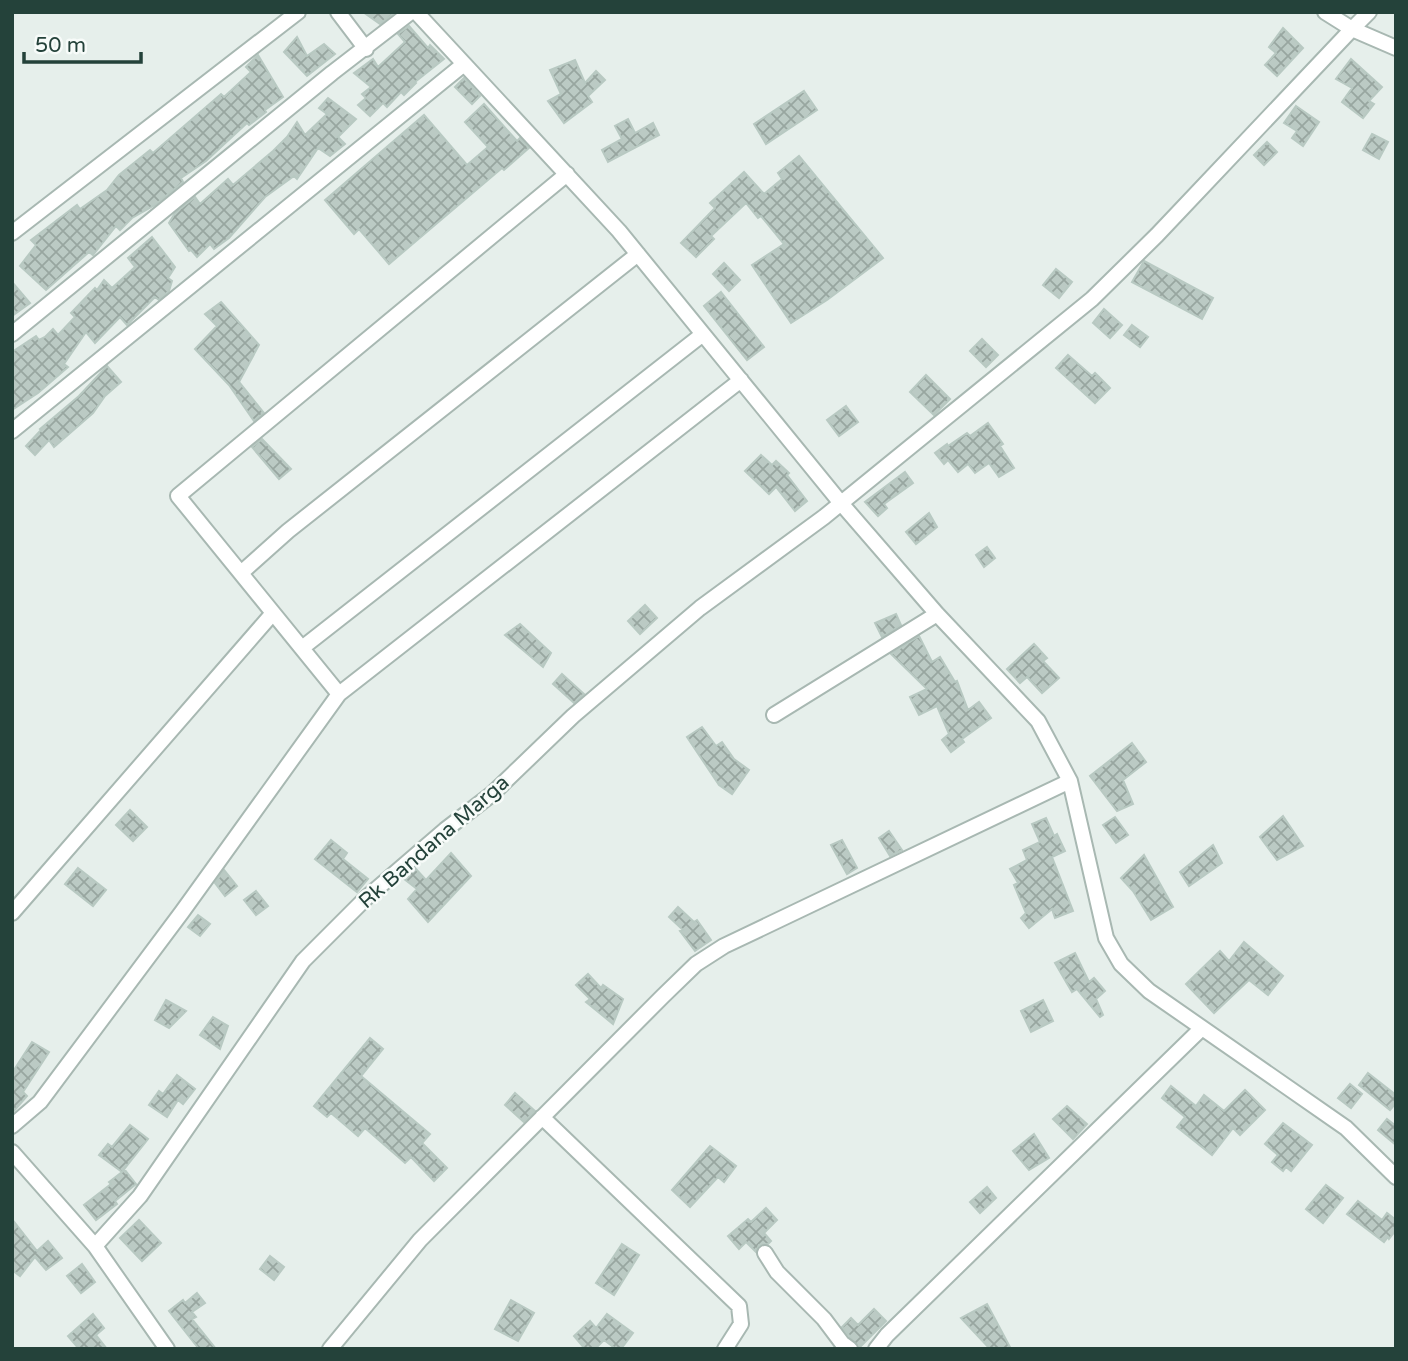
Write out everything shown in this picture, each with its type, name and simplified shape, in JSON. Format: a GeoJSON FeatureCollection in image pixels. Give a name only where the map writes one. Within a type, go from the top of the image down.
{"type":"FeatureCollection","features":[{"type":"Feature","properties":{"kind":"street"},"geometry":{"type":"LineString","coordinates":[[12,233],[298,12]]}},
{"type":"Feature","properties":{"kind":"street"},"geometry":{"type":"LineString","coordinates":[[338,12],[366,49]]}},
{"type":"Feature","properties":{"kind":"street"},"geometry":{"type":"LineString","coordinates":[[12,334],[332,73],[414,12],[567,174],[638,254],[840,502],[937,614],[1038,721],[1070,781],[1106,938],[1121,964],[1149,991],[1346,1128],[1396,1177]]}},
{"type":"Feature","properties":{"kind":"street"},"geometry":{"type":"LineString","coordinates":[[1325,12],[1352,29],[1396,48]]}},
{"type":"Feature","properties":{"kind":"street","name":"Rk Bandana Marga"},"geometry":{"type":"LineString","coordinates":[[95,1246],[140,1196],[295,971],[391,875],[492,794],[573,716],[700,608],[840,502],[1092,299],[1157,235],[1369,12]]}},
{"type":"Feature","properties":{"kind":"street"},"geometry":{"type":"LineString","coordinates":[[12,431],[464,64]]}},
{"type":"Feature","properties":{"kind":"street"},"geometry":{"type":"LineString","coordinates":[[339,694],[178,496],[567,174]]}},
{"type":"Feature","properties":{"kind":"street"},"geometry":{"type":"LineString","coordinates":[[241,573],[288,531],[638,254]]}},
{"type":"Feature","properties":{"kind":"street"},"geometry":{"type":"LineString","coordinates":[[302,648],[703,334]]}},
{"type":"Feature","properties":{"kind":"street"},"geometry":{"type":"LineString","coordinates":[[12,1126],[40,1102],[182,912],[339,694],[741,380]]}},
{"type":"Feature","properties":{"kind":"street"},"geometry":{"type":"LineString","coordinates":[[12,913],[273,613]]}},
{"type":"Feature","properties":{"kind":"street"},"geometry":{"type":"LineString","coordinates":[[774,715],[937,614]]}},
{"type":"Feature","properties":{"kind":"street"},"geometry":{"type":"LineString","coordinates":[[330,1349],[420,1240],[688,972],[715,952],[1070,781]]}},
{"type":"Feature","properties":{"kind":"street"},"geometry":{"type":"LineString","coordinates":[[876,1349],[887,1335],[1202,1028]]}},
{"type":"Feature","properties":{"kind":"street"},"geometry":{"type":"LineString","coordinates":[[542,1117],[739,1306],[741,1324],[725,1349]]}},
{"type":"Feature","properties":{"kind":"street"},"geometry":{"type":"LineString","coordinates":[[12,1152],[95,1246],[167,1349]]}},
{"type":"Feature","properties":{"kind":"street"},"geometry":{"type":"LineString","coordinates":[[765,1253],[778,1272],[850,1349]]}},
{"type":"Feature","properties":{"kind":"building"},"geometry":{"type":"Polygon","coordinates":[[[363,12],[395,12],[380,24],[363,12]]]}},
{"type":"Feature","properties":{"kind":"building"},"geometry":{"type":"Polygon","coordinates":[[[409,26],[428,48],[430,45],[444,59],[415,82],[404,95],[401,92],[387,107],[383,103],[370,116],[358,105],[366,98],[362,94],[371,87],[354,73],[373,59],[378,67],[405,42],[398,34],[409,26]]]}},
{"type":"Feature","properties":{"kind":"building"},"geometry":{"type":"Polygon","coordinates":[[[1283,28],[1303,48],[1277,76],[1265,65],[1276,53],[1269,47],[1283,28]]]}},
{"type":"Feature","properties":{"kind":"building"},"geometry":{"type":"Polygon","coordinates":[[[297,37],[307,56],[324,44],[335,54],[307,76],[284,52],[297,37]]]}},
{"type":"Feature","properties":{"kind":"building"},"geometry":{"type":"Polygon","coordinates":[[[258,55],[283,97],[249,125],[247,123],[206,161],[181,178],[183,182],[155,205],[132,218],[120,230],[116,226],[93,255],[89,252],[46,290],[20,266],[36,245],[31,240],[77,205],[80,209],[107,190],[119,175],[150,150],[153,153],[221,94],[224,97],[251,72],[246,67],[258,55]]]}},
{"type":"Feature","properties":{"kind":"building"},"geometry":{"type":"Polygon","coordinates":[[[1351,59],[1382,87],[1369,101],[1374,104],[1363,118],[1342,102],[1352,88],[1336,79],[1351,59]]]}},
{"type":"Feature","properties":{"kind":"building"},"geometry":{"type":"Polygon","coordinates":[[[575,60],[585,83],[596,71],[605,80],[588,96],[592,102],[564,123],[548,101],[561,94],[550,70],[575,60]]]}},
{"type":"Feature","properties":{"kind":"building"},"geometry":{"type":"Polygon","coordinates":[[[464,78],[480,96],[472,104],[455,87],[464,78]]]}},
{"type":"Feature","properties":{"kind":"building"},"geometry":{"type":"Polygon","coordinates":[[[804,91],[817,110],[766,144],[754,124],[804,91]]]}},
{"type":"Feature","properties":{"kind":"building"},"geometry":{"type":"Polygon","coordinates":[[[328,98],[356,119],[338,137],[345,144],[330,156],[318,148],[297,179],[294,176],[265,197],[229,238],[214,249],[210,244],[197,257],[189,251],[169,223],[175,213],[195,197],[200,204],[228,179],[233,185],[273,151],[297,122],[305,135],[327,114],[319,108],[328,98]]]}},
{"type":"Feature","properties":{"kind":"building"},"geometry":{"type":"Polygon","coordinates":[[[484,104],[517,141],[520,138],[529,148],[389,264],[359,229],[354,234],[325,200],[424,115],[467,165],[488,147],[465,122],[484,104]]]}},
{"type":"Feature","properties":{"kind":"building"},"geometry":{"type":"Polygon","coordinates":[[[1296,106],[1319,122],[1303,146],[1292,138],[1297,131],[1284,123],[1296,106]]]}},
{"type":"Feature","properties":{"kind":"building"},"geometry":{"type":"Polygon","coordinates":[[[628,119],[635,133],[653,123],[659,135],[608,162],[602,150],[622,139],[615,126],[628,119]]]}},
{"type":"Feature","properties":{"kind":"building"},"geometry":{"type":"Polygon","coordinates":[[[1372,134],[1388,142],[1379,159],[1363,150],[1372,134]]]}},
{"type":"Feature","properties":{"kind":"building"},"geometry":{"type":"Polygon","coordinates":[[[1267,142],[1277,152],[1264,165],[1254,155],[1267,142]]]}},
{"type":"Feature","properties":{"kind":"building"},"geometry":{"type":"Polygon","coordinates":[[[799,156],[883,258],[791,323],[752,265],[784,244],[761,216],[758,218],[746,203],[711,236],[714,239],[696,257],[681,243],[715,208],[710,203],[744,172],[764,194],[782,179],[778,173],[799,156]]]}},
{"type":"Feature","properties":{"kind":"building"},"geometry":{"type":"Polygon","coordinates":[[[152,237],[175,267],[168,278],[172,281],[169,291],[159,300],[155,297],[127,325],[120,317],[95,343],[86,332],[64,364],[68,367],[38,393],[12,410],[12,352],[36,336],[39,340],[45,337],[53,329],[58,335],[75,317],[71,313],[95,288],[97,290],[104,280],[112,288],[135,267],[128,258],[152,237]]]}},
{"type":"Feature","properties":{"kind":"building"},"geometry":{"type":"Polygon","coordinates":[[[1144,261],[1213,298],[1202,319],[1132,282],[1144,261]]]}},
{"type":"Feature","properties":{"kind":"building"},"geometry":{"type":"Polygon","coordinates":[[[724,263],[740,280],[729,291],[713,274],[724,263]]]}},
{"type":"Feature","properties":{"kind":"building"},"geometry":{"type":"Polygon","coordinates":[[[1056,269],[1072,282],[1059,298],[1043,285],[1056,269]]]}},
{"type":"Feature","properties":{"kind":"building"},"geometry":{"type":"Polygon","coordinates":[[[12,282],[30,303],[12,316],[12,282]]]}},
{"type":"Feature","properties":{"kind":"building"},"geometry":{"type":"Polygon","coordinates":[[[721,292],[764,347],[747,360],[704,306],[721,292]]]}},
{"type":"Feature","properties":{"kind":"building"},"geometry":{"type":"Polygon","coordinates":[[[221,302],[259,345],[239,382],[264,413],[254,421],[229,385],[195,349],[217,326],[205,314],[221,302]]]}},
{"type":"Feature","properties":{"kind":"building"},"geometry":{"type":"Polygon","coordinates":[[[1104,309],[1122,325],[1110,338],[1093,323],[1104,309]]]}},
{"type":"Feature","properties":{"kind":"building"},"geometry":{"type":"Polygon","coordinates":[[[1132,325],[1148,337],[1140,347],[1124,335],[1132,325]]]}},
{"type":"Feature","properties":{"kind":"building"},"geometry":{"type":"Polygon","coordinates":[[[982,339],[998,355],[986,367],[970,351],[982,339]]]}},
{"type":"Feature","properties":{"kind":"building"},"geometry":{"type":"Polygon","coordinates":[[[1068,355],[1092,376],[1095,373],[1110,388],[1095,403],[1056,368],[1068,355]]]}},
{"type":"Feature","properties":{"kind":"building"},"geometry":{"type":"Polygon","coordinates":[[[107,366],[121,382],[105,396],[93,413],[54,447],[49,440],[35,455],[26,446],[40,429],[79,396],[107,366]]]}},
{"type":"Feature","properties":{"kind":"building"},"geometry":{"type":"Polygon","coordinates":[[[926,375],[950,399],[934,415],[910,392],[926,375]]]}},
{"type":"Feature","properties":{"kind":"building"},"geometry":{"type":"Polygon","coordinates":[[[846,406],[858,422],[839,436],[827,420],[846,406]]]}},
{"type":"Feature","properties":{"kind":"building"},"geometry":{"type":"Polygon","coordinates":[[[988,423],[1003,444],[1000,446],[1014,468],[999,477],[989,463],[975,473],[968,464],[958,472],[948,460],[944,464],[935,453],[967,433],[970,436],[988,423]]]}},
{"type":"Feature","properties":{"kind":"building"},"geometry":{"type":"Polygon","coordinates":[[[262,439],[291,469],[279,479],[252,447],[262,439]]]}},
{"type":"Feature","properties":{"kind":"building"},"geometry":{"type":"Polygon","coordinates":[[[761,455],[772,465],[776,461],[789,473],[787,475],[807,501],[795,511],[776,487],[769,494],[745,471],[761,455]]]}},
{"type":"Feature","properties":{"kind":"building"},"geometry":{"type":"Polygon","coordinates":[[[905,472],[913,483],[884,504],[887,508],[878,516],[865,502],[905,472]]]}},
{"type":"Feature","properties":{"kind":"building"},"geometry":{"type":"Polygon","coordinates":[[[929,513],[937,527],[916,544],[906,532],[929,513]]]}},
{"type":"Feature","properties":{"kind":"building"},"geometry":{"type":"Polygon","coordinates":[[[987,547],[995,558],[984,567],[976,555],[987,547]]]}},
{"type":"Feature","properties":{"kind":"building"},"geometry":{"type":"Polygon","coordinates":[[[645,605],[657,618],[640,634],[628,621],[645,605]]]}},
{"type":"Feature","properties":{"kind":"building"},"geometry":{"type":"Polygon","coordinates":[[[896,614],[901,625],[882,637],[875,623],[896,614]]]}},
{"type":"Feature","properties":{"kind":"building"},"geometry":{"type":"Polygon","coordinates":[[[520,624],[551,653],[543,667],[505,635],[520,624]]]}},
{"type":"Feature","properties":{"kind":"building"},"geometry":{"type":"Polygon","coordinates":[[[919,636],[932,662],[940,657],[955,682],[957,681],[968,710],[979,702],[991,718],[962,739],[964,742],[951,752],[942,740],[949,734],[937,706],[919,715],[910,697],[927,689],[891,654],[919,636]]]}},
{"type":"Feature","properties":{"kind":"building"},"geometry":{"type":"Polygon","coordinates":[[[1034,644],[1047,658],[1043,661],[1059,678],[1042,693],[1027,677],[1020,683],[1007,669],[1034,644]]]}},
{"type":"Feature","properties":{"kind":"building"},"geometry":{"type":"Polygon","coordinates":[[[562,674],[584,694],[574,703],[553,684],[562,674]]]}},
{"type":"Feature","properties":{"kind":"building"},"geometry":{"type":"Polygon","coordinates":[[[702,727],[716,746],[722,742],[734,759],[749,770],[732,794],[719,785],[687,737],[702,727]]]}},
{"type":"Feature","properties":{"kind":"building"},"geometry":{"type":"Polygon","coordinates":[[[1132,743],[1146,762],[1123,780],[1133,804],[1117,811],[1090,776],[1132,743]]]}},
{"type":"Feature","properties":{"kind":"building"},"geometry":{"type":"Polygon","coordinates":[[[130,810],[147,827],[133,841],[116,825],[130,810]]]}},
{"type":"Feature","properties":{"kind":"building"},"geometry":{"type":"Polygon","coordinates":[[[1283,816],[1303,846],[1277,860],[1260,837],[1283,816]]]}},
{"type":"Feature","properties":{"kind":"building"},"geometry":{"type":"Polygon","coordinates":[[[1115,817],[1128,835],[1116,843],[1103,825],[1115,817]]]}},
{"type":"Feature","properties":{"kind":"building"},"geometry":{"type":"Polygon","coordinates":[[[1046,818],[1065,851],[1052,857],[1073,911],[1055,918],[1052,909],[1029,928],[1021,918],[1026,913],[1014,885],[1018,883],[1010,869],[1027,860],[1023,850],[1040,842],[1032,824],[1046,818]]]}},
{"type":"Feature","properties":{"kind":"building"},"geometry":{"type":"Polygon","coordinates":[[[889,831],[902,850],[890,856],[879,838],[889,831]]]}},
{"type":"Feature","properties":{"kind":"building"},"geometry":{"type":"Polygon","coordinates":[[[331,840],[347,853],[343,859],[368,879],[357,892],[315,859],[331,840]]]}},
{"type":"Feature","properties":{"kind":"building"},"geometry":{"type":"Polygon","coordinates":[[[842,840],[857,868],[847,874],[831,845],[842,840]]]}},
{"type":"Feature","properties":{"kind":"building"},"geometry":{"type":"Polygon","coordinates":[[[1213,845],[1222,863],[1189,886],[1180,872],[1213,845]]]}},
{"type":"Feature","properties":{"kind":"building"},"geometry":{"type":"Polygon","coordinates":[[[451,853],[471,876],[428,922],[408,899],[417,889],[404,879],[415,868],[426,880],[451,853]]]}},
{"type":"Feature","properties":{"kind":"building"},"geometry":{"type":"Polygon","coordinates":[[[1144,855],[1173,907],[1151,920],[1133,891],[1121,878],[1144,855]]]}},
{"type":"Feature","properties":{"kind":"building"},"geometry":{"type":"Polygon","coordinates":[[[78,868],[106,890],[93,906],[65,884],[78,868]]]}},
{"type":"Feature","properties":{"kind":"building"},"geometry":{"type":"Polygon","coordinates":[[[224,870],[237,886],[225,896],[215,883],[224,870]]]}},
{"type":"Feature","properties":{"kind":"building"},"geometry":{"type":"Polygon","coordinates":[[[256,891],[268,906],[256,915],[244,900],[256,891]]]}},
{"type":"Feature","properties":{"kind":"building"},"geometry":{"type":"Polygon","coordinates":[[[678,907],[694,922],[697,920],[711,940],[695,951],[680,931],[683,930],[669,917],[678,907]]]}},
{"type":"Feature","properties":{"kind":"building"},"geometry":{"type":"Polygon","coordinates":[[[198,915],[210,924],[200,936],[188,927],[198,915]]]}},
{"type":"Feature","properties":{"kind":"building"},"geometry":{"type":"Polygon","coordinates":[[[1244,942],[1283,976],[1268,995],[1249,980],[1214,1013],[1186,984],[1220,951],[1229,961],[1244,942]]]}},
{"type":"Feature","properties":{"kind":"building"},"geometry":{"type":"Polygon","coordinates":[[[1075,953],[1089,982],[1094,978],[1105,991],[1096,999],[1103,1015],[1100,1017],[1077,989],[1072,992],[1055,963],[1075,953]]]}},
{"type":"Feature","properties":{"kind":"building"},"geometry":{"type":"Polygon","coordinates":[[[588,974],[601,988],[603,985],[623,999],[613,1024],[586,1002],[590,999],[576,985],[588,974]]]}},
{"type":"Feature","properties":{"kind":"building"},"geometry":{"type":"Polygon","coordinates":[[[166,1000],[186,1011],[169,1028],[155,1020],[166,1000]]]}},
{"type":"Feature","properties":{"kind":"building"},"geometry":{"type":"Polygon","coordinates":[[[1043,1000],[1053,1021],[1031,1032],[1021,1011],[1043,1000]]]}},
{"type":"Feature","properties":{"kind":"building"},"geometry":{"type":"Polygon","coordinates":[[[213,1017],[228,1026],[220,1049],[200,1035],[213,1017]]]}},
{"type":"Feature","properties":{"kind":"building"},"geometry":{"type":"Polygon","coordinates":[[[370,1038],[383,1049],[361,1076],[430,1134],[422,1143],[447,1168],[434,1181],[411,1157],[405,1163],[365,1128],[358,1136],[331,1113],[327,1117],[314,1106],[370,1038]]]}},
{"type":"Feature","properties":{"kind":"building"},"geometry":{"type":"Polygon","coordinates":[[[32,1042],[49,1052],[23,1092],[27,1096],[12,1113],[12,1073],[32,1042]]]}},
{"type":"Feature","properties":{"kind":"building"},"geometry":{"type":"Polygon","coordinates":[[[1368,1073],[1396,1095],[1396,1103],[1390,1110],[1359,1085],[1368,1073]]]}},
{"type":"Feature","properties":{"kind":"building"},"geometry":{"type":"Polygon","coordinates":[[[177,1075],[195,1089],[183,1104],[178,1100],[167,1117],[149,1105],[159,1091],[163,1094],[177,1075]]]}},
{"type":"Feature","properties":{"kind":"building"},"geometry":{"type":"Polygon","coordinates":[[[1350,1084],[1362,1094],[1351,1108],[1338,1098],[1350,1084]]]}},
{"type":"Feature","properties":{"kind":"building"},"geometry":{"type":"Polygon","coordinates":[[[1171,1086],[1196,1106],[1204,1095],[1224,1111],[1245,1090],[1265,1110],[1240,1135],[1233,1128],[1212,1155],[1177,1127],[1185,1117],[1162,1098],[1171,1086]]]}},
{"type":"Feature","properties":{"kind":"building"},"geometry":{"type":"Polygon","coordinates":[[[515,1093],[535,1111],[524,1122],[505,1105],[515,1093]]]}},
{"type":"Feature","properties":{"kind":"building"},"geometry":{"type":"Polygon","coordinates":[[[1067,1106],[1087,1124],[1073,1139],[1053,1119],[1067,1106]]]}},
{"type":"Feature","properties":{"kind":"building"},"geometry":{"type":"Polygon","coordinates":[[[1387,1119],[1396,1126],[1396,1145],[1378,1130],[1387,1119]]]}},
{"type":"Feature","properties":{"kind":"building"},"geometry":{"type":"Polygon","coordinates":[[[1283,1123],[1312,1145],[1291,1171],[1286,1167],[1283,1171],[1272,1162],[1278,1155],[1265,1144],[1283,1123]]]}},
{"type":"Feature","properties":{"kind":"building"},"geometry":{"type":"Polygon","coordinates":[[[130,1125],[148,1139],[122,1172],[99,1155],[108,1144],[112,1147],[130,1125]]]}},
{"type":"Feature","properties":{"kind":"building"},"geometry":{"type":"Polygon","coordinates":[[[1034,1134],[1049,1158],[1029,1170],[1013,1151],[1034,1134]]]}},
{"type":"Feature","properties":{"kind":"building"},"geometry":{"type":"Polygon","coordinates":[[[710,1146],[736,1166],[724,1182],[718,1177],[690,1207],[672,1190],[710,1146]]]}},
{"type":"Feature","properties":{"kind":"building"},"geometry":{"type":"Polygon","coordinates":[[[125,1170],[136,1184],[115,1201],[117,1204],[96,1220],[84,1205],[125,1170]]]}},
{"type":"Feature","properties":{"kind":"building"},"geometry":{"type":"Polygon","coordinates":[[[1326,1185],[1343,1198],[1323,1223],[1306,1209],[1326,1185]]]}},
{"type":"Feature","properties":{"kind":"building"},"geometry":{"type":"Polygon","coordinates":[[[987,1187],[996,1198],[980,1213],[970,1202],[987,1187]]]}},
{"type":"Feature","properties":{"kind":"building"},"geometry":{"type":"Polygon","coordinates":[[[1358,1201],[1382,1220],[1387,1213],[1396,1220],[1396,1230],[1389,1239],[1388,1237],[1384,1242],[1347,1214],[1358,1201]]]}},
{"type":"Feature","properties":{"kind":"building"},"geometry":{"type":"Polygon","coordinates":[[[766,1208],[777,1220],[764,1233],[771,1241],[759,1245],[756,1252],[746,1242],[739,1249],[728,1236],[748,1219],[751,1222],[766,1208]]]}},
{"type":"Feature","properties":{"kind":"building"},"geometry":{"type":"Polygon","coordinates":[[[12,1219],[37,1251],[48,1241],[62,1258],[46,1270],[35,1257],[20,1276],[12,1270],[12,1219]]]}},
{"type":"Feature","properties":{"kind":"building"},"geometry":{"type":"Polygon","coordinates":[[[139,1220],[161,1243],[142,1261],[120,1238],[139,1220]]]}},
{"type":"Feature","properties":{"kind":"building"},"geometry":{"type":"Polygon","coordinates":[[[622,1244],[639,1255],[614,1295],[596,1283],[622,1244]]]}},
{"type":"Feature","properties":{"kind":"building"},"geometry":{"type":"Polygon","coordinates":[[[270,1256],[284,1267],[274,1280],[260,1269],[270,1256]]]}},
{"type":"Feature","properties":{"kind":"building"},"geometry":{"type":"Polygon","coordinates":[[[82,1264],[95,1282],[81,1293],[67,1276],[82,1264]]]}},
{"type":"Feature","properties":{"kind":"building"},"geometry":{"type":"Polygon","coordinates":[[[197,1293],[205,1303],[192,1312],[196,1317],[192,1319],[216,1349],[199,1349],[169,1311],[197,1293]]]}},
{"type":"Feature","properties":{"kind":"building"},"geometry":{"type":"Polygon","coordinates":[[[511,1300],[534,1313],[518,1341],[495,1329],[511,1300]]]}},
{"type":"Feature","properties":{"kind":"building"},"geometry":{"type":"Polygon","coordinates":[[[987,1304],[1011,1349],[990,1349],[961,1318],[987,1304]]]}},
{"type":"Feature","properties":{"kind":"building"},"geometry":{"type":"Polygon","coordinates":[[[874,1309],[886,1321],[859,1348],[842,1327],[851,1318],[858,1325],[874,1309]]]}},
{"type":"Feature","properties":{"kind":"building"},"geometry":{"type":"Polygon","coordinates":[[[93,1314],[104,1328],[96,1335],[107,1349],[79,1349],[68,1336],[93,1314]]]}},
{"type":"Feature","properties":{"kind":"building"},"geometry":{"type":"Polygon","coordinates":[[[607,1314],[633,1333],[621,1349],[616,1349],[604,1340],[595,1349],[585,1349],[574,1336],[590,1321],[596,1328],[607,1314]]]}}]}
